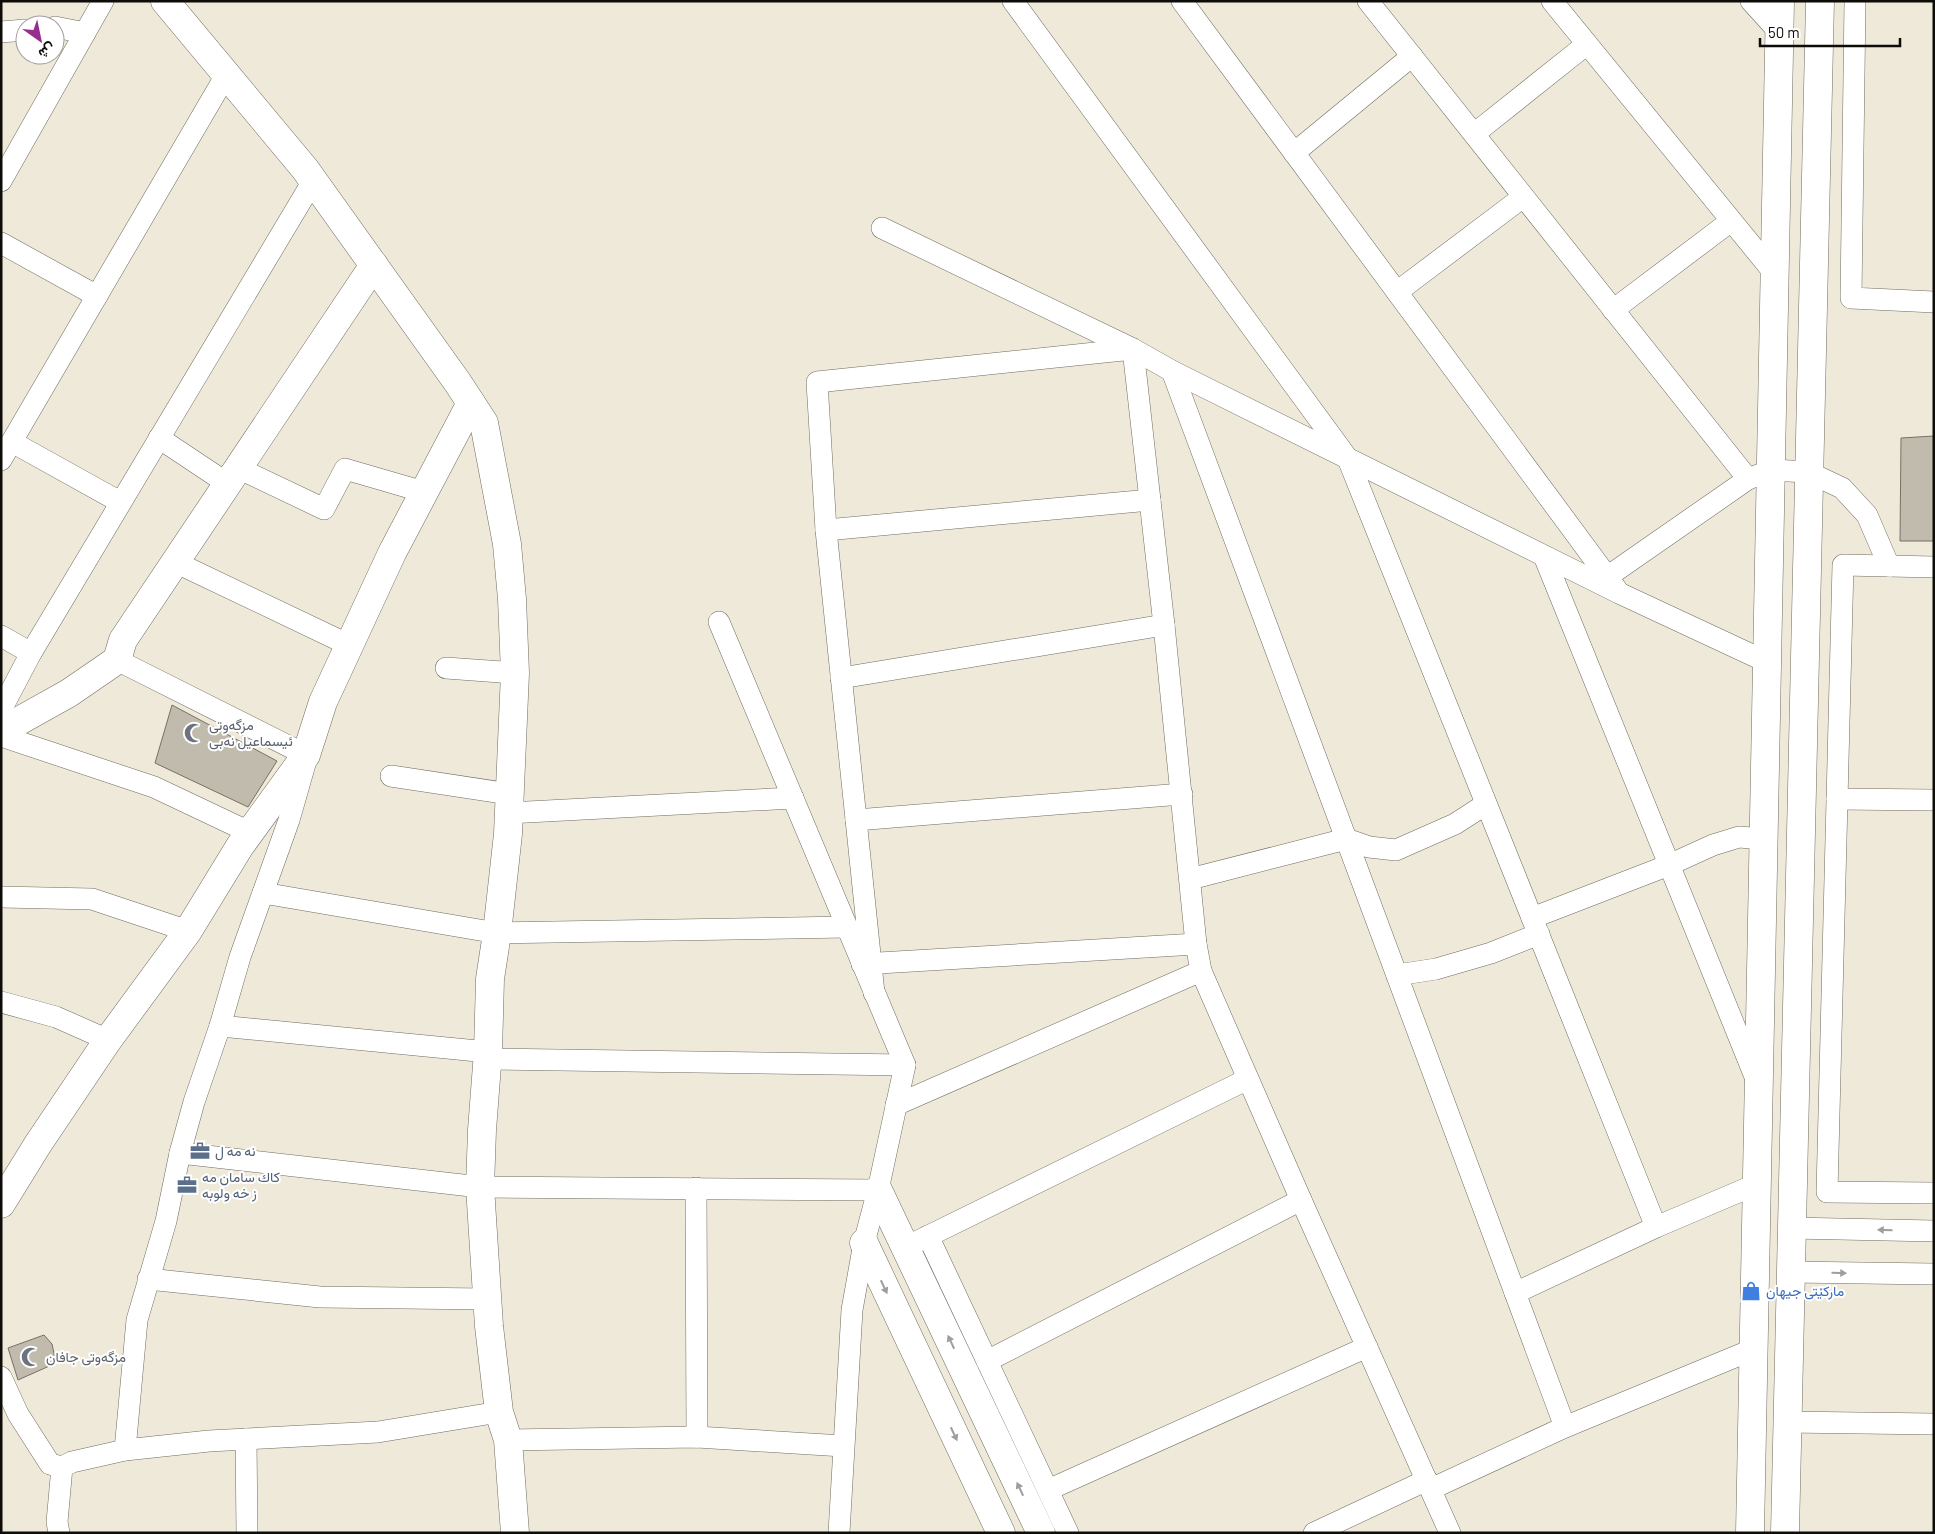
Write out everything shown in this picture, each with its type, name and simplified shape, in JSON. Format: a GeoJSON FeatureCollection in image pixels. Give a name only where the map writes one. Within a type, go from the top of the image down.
{"type":"FeatureCollection","features":[{"type":"Feature","properties":{"kind":"street"},"geometry":{"type":"LineString","coordinates":[[1,181],[7,163],[103,1]]}},
{"type":"Feature","properties":{"kind":"street"},"geometry":{"type":"LineString","coordinates":[[165,1],[313,180],[484,423],[507,544],[512,599],[514,673],[508,834],[490,979],[480,1187],[486,1299],[499,1412],[508,1440],[515,1533]]}},
{"type":"Feature","properties":{"kind":"street"},"geometry":{"type":"LineString","coordinates":[[1013,1],[1348,459],[1656,1226]]}},
{"type":"Feature","properties":{"kind":"street"},"geometry":{"type":"LineString","coordinates":[[1182,1],[1613,585]]}},
{"type":"Feature","properties":{"kind":"street"},"geometry":{"type":"LineString","coordinates":[[1368,1],[1613,310],[1760,474]]}},
{"type":"Feature","properties":{"kind":"street"},"geometry":{"type":"LineString","coordinates":[[1552,1],[1775,274]]}},
{"type":"Feature","properties":{"kind":"street"},"geometry":{"type":"LineString","coordinates":[[1751,1],[1780,33]]}},
{"type":"Feature","properties":{"kind":"street"},"geometry":{"type":"LineString","coordinates":[[1750,1533],[1767,662],[1760,474],[1775,274],[1780,1]]}},
{"type":"Feature","properties":{"kind":"street"},"geometry":{"type":"LineString","coordinates":[[1785,1533],[1786,1422],[1820,1]]}},
{"type":"Feature","properties":{"kind":"street"},"geometry":{"type":"LineString","coordinates":[[1855,1],[1851,298],[1934,302]]}},
{"type":"Feature","properties":{"kind":"street"},"geometry":{"type":"LineString","coordinates":[[65,29],[84,34]]}},
{"type":"Feature","properties":{"kind":"street"},"geometry":{"type":"LineString","coordinates":[[1,32],[15,31]]}},
{"type":"Feature","properties":{"kind":"street"},"geometry":{"type":"LineString","coordinates":[[1474,134],[1587,44]]}},
{"type":"Feature","properties":{"kind":"street"},"geometry":{"type":"LineString","coordinates":[[1294,153],[1412,56]]}},
{"type":"Feature","properties":{"kind":"street"},"geometry":{"type":"LineString","coordinates":[[1,460],[226,75]]}},
{"type":"Feature","properties":{"kind":"street"},"geometry":{"type":"LineString","coordinates":[[1,710],[31,653],[313,180]]}},
{"type":"Feature","properties":{"kind":"street"},"geometry":{"type":"LineString","coordinates":[[1397,292],[1523,197]]}},
{"type":"Feature","properties":{"kind":"street"},"geometry":{"type":"LineString","coordinates":[[1613,310],[1731,221]]}},
{"type":"Feature","properties":{"kind":"street"},"geometry":{"type":"LineString","coordinates":[[882,228],[1133,349],[1172,371],[1544,556],[1613,585],[1767,662]]}},
{"type":"Feature","properties":{"kind":"street"},"geometry":{"type":"LineString","coordinates":[[1,243],[97,296]]}},
{"type":"Feature","properties":{"kind":"street"},"geometry":{"type":"LineString","coordinates":[[1,731],[69,693],[117,660],[123,640],[374,265]]}},
{"type":"Feature","properties":{"kind":"street"},"geometry":{"type":"LineString","coordinates":[[1133,349],[1182,794],[1196,944],[1201,971],[1450,1533]]}},
{"type":"Feature","properties":{"kind":"street"},"geometry":{"type":"LineString","coordinates":[[839,1533],[852,1310],[864,1243],[878,1190],[905,1066],[874,993],[867,964],[856,820],[826,530],[817,382],[1133,349]]}},
{"type":"Feature","properties":{"kind":"street"},"geometry":{"type":"LineString","coordinates":[[1172,371],[1565,1427]]}},
{"type":"Feature","properties":{"kind":"street"},"geometry":{"type":"LineString","coordinates":[[125,1450],[137,1320],[166,1221],[180,1153],[194,1102],[220,1026],[240,957],[288,820],[323,702],[392,553],[471,403]]}},
{"type":"Feature","properties":{"kind":"street"},"geometry":{"type":"LineString","coordinates":[[159,438],[233,476],[324,509],[345,469],[424,492]]}},
{"type":"Feature","properties":{"kind":"street"},"geometry":{"type":"LineString","coordinates":[[12,442],[120,502]]}},
{"type":"Feature","properties":{"kind":"street"},"geometry":{"type":"LineString","coordinates":[[1613,585],[1760,474],[1808,472],[1842,488],[1867,515],[1890,566]]}},
{"type":"Feature","properties":{"kind":"street"},"geometry":{"type":"LineString","coordinates":[[826,530],[1150,500]]}},
{"type":"Feature","properties":{"kind":"street"},"geometry":{"type":"LineString","coordinates":[[1544,556],[1759,1086]]}},
{"type":"Feature","properties":{"kind":"street"},"geometry":{"type":"LineString","coordinates":[[175,562],[349,645]]}},
{"type":"Feature","properties":{"kind":"street"},"geometry":{"type":"LineString","coordinates":[[1934,567],[1843,566],[1827,1192],[1934,1193]]}},
{"type":"Feature","properties":{"kind":"street"},"geometry":{"type":"LineString","coordinates":[[719,622],[846,927],[867,964]]}},
{"type":"Feature","properties":{"kind":"street"},"geometry":{"type":"LineString","coordinates":[[841,678],[1164,625]]}},
{"type":"Feature","properties":{"kind":"street"},"geometry":{"type":"LineString","coordinates":[[1,636],[31,653]]}},
{"type":"Feature","properties":{"kind":"street"},"geometry":{"type":"LineString","coordinates":[[117,660],[309,747]]}},
{"type":"Feature","properties":{"kind":"street"},"geometry":{"type":"LineString","coordinates":[[446,668],[514,673]]}},
{"type":"Feature","properties":{"kind":"street"},"geometry":{"type":"LineString","coordinates":[[1,736],[154,787],[249,832]]}},
{"type":"Feature","properties":{"kind":"street"},"geometry":{"type":"LineString","coordinates":[[1,1204],[38,1144],[108,1040],[188,931],[249,832],[309,747]]}},
{"type":"Feature","properties":{"kind":"street"},"geometry":{"type":"LineString","coordinates":[[391,776],[509,803],[792,798]]}},
{"type":"Feature","properties":{"kind":"street"},"geometry":{"type":"LineString","coordinates":[[856,820],[1182,794]]}},
{"type":"Feature","properties":{"kind":"street"},"geometry":{"type":"LineString","coordinates":[[1837,799],[1934,800]]}},
{"type":"Feature","properties":{"kind":"street"},"geometry":{"type":"LineString","coordinates":[[1190,879],[1346,839],[1369,847],[1396,850],[1455,824],[1486,804]]}},
{"type":"Feature","properties":{"kind":"street"},"geometry":{"type":"LineString","coordinates":[[1397,975],[1436,969],[1490,953],[1535,926],[1712,845],[1739,837],[1764,839]]}},
{"type":"Feature","properties":{"kind":"street"},"geometry":{"type":"LineString","coordinates":[[263,893],[497,933],[846,927]]}},
{"type":"Feature","properties":{"kind":"street"},"geometry":{"type":"LineString","coordinates":[[1,896],[92,899],[188,931]]}},
{"type":"Feature","properties":{"kind":"street"},"geometry":{"type":"LineString","coordinates":[[867,964],[1196,944]]}},
{"type":"Feature","properties":{"kind":"street"},"geometry":{"type":"LineString","coordinates":[[896,1105],[1201,971]]}},
{"type":"Feature","properties":{"kind":"street"},"geometry":{"type":"LineString","coordinates":[[1,1002],[56,1017],[108,1040]]}},
{"type":"Feature","properties":{"kind":"street"},"geometry":{"type":"LineString","coordinates":[[220,1026],[487,1056],[905,1066]]}},
{"type":"Feature","properties":{"kind":"street"},"geometry":{"type":"LineString","coordinates":[[917,1241],[1248,1080]]}},
{"type":"Feature","properties":{"kind":"street"},"geometry":{"type":"LineString","coordinates":[[180,1153],[480,1187],[878,1190]]}},
{"type":"Feature","properties":{"kind":"street"},"geometry":{"type":"LineString","coordinates":[[1515,1293],[1656,1226],[1757,1184]]}},
{"type":"Feature","properties":{"kind":"street"},"geometry":{"type":"LineString","coordinates":[[696,1188],[697,1438]]}},
{"type":"Feature","properties":{"kind":"street"},"geometry":{"type":"LineString","coordinates":[[878,1190],[917,1241],[986,1361],[1068,1533]]}},
{"type":"Feature","properties":{"kind":"street"},"geometry":{"type":"LineString","coordinates":[[986,1361],[1301,1200]]}},
{"type":"Feature","properties":{"kind":"street"},"geometry":{"type":"LineString","coordinates":[[1791,1228],[1934,1231]]}},
{"type":"Feature","properties":{"kind":"street"},"geometry":{"type":"LineString","coordinates":[[917,1241],[1041,1533]]}},
{"type":"Feature","properties":{"kind":"street"},"geometry":{"type":"LineString","coordinates":[[864,1243],[1001,1533]]}},
{"type":"Feature","properties":{"kind":"street"},"geometry":{"type":"LineString","coordinates":[[1790,1272],[1934,1274]]}},
{"type":"Feature","properties":{"kind":"street"},"geometry":{"type":"LineString","coordinates":[[148,1279],[320,1297],[486,1299]]}},
{"type":"Feature","properties":{"kind":"street"},"geometry":{"type":"LineString","coordinates":[[1048,1490],[1367,1347]]}},
{"type":"Feature","properties":{"kind":"street"},"geometry":{"type":"LineString","coordinates":[[1314,1533],[1754,1349]]}},
{"type":"Feature","properties":{"kind":"street"},"geometry":{"type":"LineString","coordinates":[[1,1377],[18,1414],[50,1464],[62,1467],[72,1462],[125,1450],[209,1441],[378,1432],[499,1412]]}},
{"type":"Feature","properties":{"kind":"street"},"geometry":{"type":"LineString","coordinates":[[1786,1422],[1934,1424]]}},
{"type":"Feature","properties":{"kind":"street"},"geometry":{"type":"LineString","coordinates":[[508,1440],[697,1438],[843,1446]]}},
{"type":"Feature","properties":{"kind":"street"},"geometry":{"type":"LineString","coordinates":[[246,1439],[247,1533]]}},
{"type":"Feature","properties":{"kind":"street"},"geometry":{"type":"LineString","coordinates":[[59,1533],[57,1522],[62,1467]]}},
{"type":"Feature","properties":{"kind":"building"},"geometry":{"type":"Polygon","coordinates":[[[1934,436],[1934,541],[1900,541],[1901,438],[1934,436]]]}},
{"type":"Feature","properties":{"kind":"building","name":"مزگەوتی ئیسماعیل نەبی"},"geometry":{"type":"Polygon","coordinates":[[[172,705],[277,761],[248,807],[155,763],[172,705]]]}},
{"type":"Feature","properties":{"kind":"building"},"geometry":{"type":"Polygon","coordinates":[[[44,1335],[52,1344],[56,1363],[18,1380],[8,1348],[44,1335]]]}},
{"type":"Feature","properties":{"kind":"place","name":"مزگەوتی ئیسماعیل نەبی"},"geometry":{"type":"Point","coordinates":[194,733]}},
{"type":"Feature","properties":{"kind":"place","name":"نه مه ل"},"geometry":{"type":"Point","coordinates":[200,1151]}},
{"type":"Feature","properties":{"kind":"place","name":"كاك سامان مه ز خه ولوبه"},"geometry":{"type":"Point","coordinates":[187,1185]}},
{"type":"Feature","properties":{"kind":"place","name":"مارکێتی جیهان"},"geometry":{"type":"Point","coordinates":[1751,1291]}},
{"type":"Feature","properties":{"kind":"place","name":"مزگەوتی جافان"},"geometry":{"type":"Point","coordinates":[31,1357]}}]}
